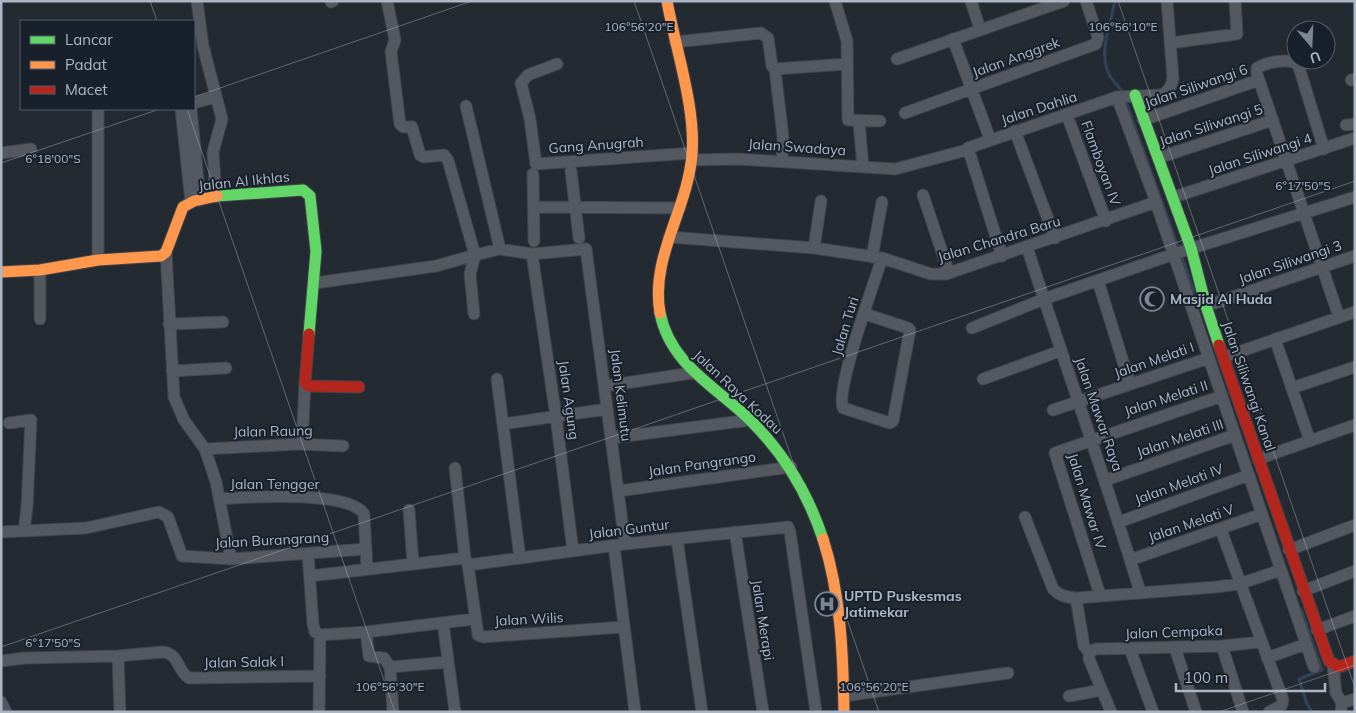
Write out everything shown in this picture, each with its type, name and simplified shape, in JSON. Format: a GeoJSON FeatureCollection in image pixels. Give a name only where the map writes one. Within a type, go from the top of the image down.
{"type":"FeatureCollection","features":[{"type":"Feature","properties":{"kind":"street"},"geometry":{"type":"LineString","coordinates":[[197,1],[198,46],[222,119],[213,152],[216,197]]}},
{"type":"Feature","properties":{"kind":"street"},"geometry":{"type":"LineString","coordinates":[[387,1],[394,40],[391,52],[400,124],[403,127],[412,127],[420,155],[424,157],[444,154],[448,160],[475,255],[470,274],[474,314]]}},
{"type":"Feature","properties":{"kind":"street","name":"Jalan Raya Kodau"},"geometry":{"type":"LineString","coordinates":[[667,1],[692,126],[692,157],[689,183],[669,237],[658,286],[659,310],[669,340],[692,373],[750,420],[791,467],[816,517],[832,569],[841,629],[844,696],[841,711]]}},
{"type":"Feature","properties":{"kind":"street"},"geometry":{"type":"LineString","coordinates":[[836,1],[847,41],[847,117],[850,122],[880,121]]}},
{"type":"Feature","properties":{"kind":"street"},"geometry":{"type":"LineString","coordinates":[[971,1],[980,29]]}},
{"type":"Feature","properties":{"kind":"street"},"geometry":{"type":"LineString","coordinates":[[897,59],[980,29],[1031,6],[1064,1]]}},
{"type":"Feature","properties":{"kind":"street","name":"Jalan Anggrek"},"geometry":{"type":"LineString","coordinates":[[905,113],[1096,44],[1098,37],[1086,1]]}},
{"type":"Feature","properties":{"kind":"street"},"geometry":{"type":"LineString","coordinates":[[1167,1],[1170,43],[1237,34],[1235,1]]}},
{"type":"Feature","properties":{"kind":"street"},"geometry":{"type":"LineString","coordinates":[[675,42],[764,34],[770,42],[772,66],[775,69],[783,137],[782,162]]}},
{"type":"Feature","properties":{"kind":"street"},"geometry":{"type":"LineString","coordinates":[[953,39],[990,139]]}},
{"type":"Feature","properties":{"kind":"street","name":"Jalan Dahlia"},"geometry":{"type":"LineString","coordinates":[[900,168],[968,149],[990,139],[1125,97],[1161,95],[1171,87],[1173,79],[1170,43]]}},
{"type":"Feature","properties":{"kind":"street"},"geometry":{"type":"LineString","coordinates":[[1324,149],[1298,64],[1286,61],[1261,66],[1257,72],[1259,80],[1339,317]]}},
{"type":"Feature","properties":{"kind":"street","name":"Gang Anugrah"},"geometry":{"type":"LineString","coordinates":[[557,64],[528,74],[521,83],[530,119],[536,164],[692,157]]}},
{"type":"Feature","properties":{"kind":"street"},"geometry":{"type":"LineString","coordinates":[[775,69],[848,64]]}},
{"type":"Feature","properties":{"kind":"street","name":"Jalan Siliwangi 6"},"geometry":{"type":"LineString","coordinates":[[1143,120],[1259,80]]}},
{"type":"Feature","properties":{"kind":"street"},"geometry":{"type":"LineString","coordinates":[[195,103],[215,97]]}},
{"type":"Feature","properties":{"kind":"street"},"geometry":{"type":"LineString","coordinates":[[1125,97],[1156,202],[1182,251],[1209,358],[1314,667]]}},
{"type":"Feature","properties":{"kind":"street","name":"Jalan Siliwangi Kanal"},"geometry":{"type":"LineString","coordinates":[[1125,97],[1143,120],[1174,197],[1182,251],[1206,306],[1302,591],[1329,661],[1336,666]]}},
{"type":"Feature","properties":{"kind":"street"},"geometry":{"type":"LineString","coordinates":[[466,106],[500,249]]}},
{"type":"Feature","properties":{"kind":"street"},"geometry":{"type":"LineString","coordinates":[[98,110],[98,260]]}},
{"type":"Feature","properties":{"kind":"street"},"geometry":{"type":"LineString","coordinates":[[181,110],[196,201]]}},
{"type":"Feature","properties":{"kind":"street"},"geometry":{"type":"LineString","coordinates":[[191,110],[196,201]]}},
{"type":"Feature","properties":{"kind":"street","name":"Flamboyan IV"},"geometry":{"type":"LineString","coordinates":[[1067,115],[1106,221]]}},
{"type":"Feature","properties":{"kind":"street","name":"Jalan Siliwangi 5"},"geometry":{"type":"LineString","coordinates":[[1158,158],[1274,120]]}},
{"type":"Feature","properties":{"kind":"street"},"geometry":{"type":"LineString","coordinates":[[859,122],[863,167]]}},
{"type":"Feature","properties":{"kind":"street"},"geometry":{"type":"LineString","coordinates":[[1016,131],[1055,238]]}},
{"type":"Feature","properties":{"kind":"street","name":"Jalan Siliwangi 4"},"geometry":{"type":"LineString","coordinates":[[1174,197],[1355,138]]}},
{"type":"Feature","properties":{"kind":"street"},"geometry":{"type":"LineString","coordinates":[[1,153],[30,149]]}},
{"type":"Feature","properties":{"kind":"street"},"geometry":{"type":"LineString","coordinates":[[968,149],[1002,256]]}},
{"type":"Feature","properties":{"kind":"street","name":"Jalan Swadaya"},"geometry":{"type":"LineString","coordinates":[[692,157],[900,168]]}},
{"type":"Feature","properties":{"kind":"street"},"geometry":{"type":"LineString","coordinates":[[570,171],[579,238]]}},
{"type":"Feature","properties":{"kind":"street"},"geometry":{"type":"LineString","coordinates":[[533,174],[534,241]]}},
{"type":"Feature","properties":{"kind":"street","name":"Jalan Al Ikhlas"},"geometry":{"type":"LineString","coordinates":[[166,252],[183,207],[196,201],[216,197],[275,192],[308,192],[316,251],[315,283],[305,383]]}},
{"type":"Feature","properties":{"kind":"street"},"geometry":{"type":"LineString","coordinates":[[924,194],[950,272]]}},
{"type":"Feature","properties":{"kind":"street"},"geometry":{"type":"LineString","coordinates":[[972,328],[1044,299],[1182,251],[1355,198]]}},
{"type":"Feature","properties":{"kind":"street"},"geometry":{"type":"LineString","coordinates":[[814,248],[820,201]]}},
{"type":"Feature","properties":{"kind":"street","name":"Jalan Turi"},"geometry":{"type":"LineString","coordinates":[[864,314],[910,330],[893,421],[884,423],[843,408],[841,404],[849,363],[864,314],[877,258],[882,202]]}},
{"type":"Feature","properties":{"kind":"street","name":"Jalan Chandra Baru"},"geometry":{"type":"LineString","coordinates":[[669,237],[814,248],[877,258],[931,274],[950,272],[1002,256],[1156,202]]}},
{"type":"Feature","properties":{"kind":"street"},"geometry":{"type":"LineString","coordinates":[[534,207],[680,208]]}},
{"type":"Feature","properties":{"kind":"street","name":"Jalan Mawar Raya"},"geometry":{"type":"LineString","coordinates":[[1027,247],[1060,351],[1106,480],[1140,592]]}},
{"type":"Feature","properties":{"kind":"street"},"geometry":{"type":"LineString","coordinates":[[315,283],[436,266],[500,249],[532,254]]}},
{"type":"Feature","properties":{"kind":"street","name":"Jalan Kelimutu"},"geometry":{"type":"LineString","coordinates":[[532,254],[586,249],[625,544]]}},
{"type":"Feature","properties":{"kind":"street"},"geometry":{"type":"LineString","coordinates":[[1,272],[40,270],[98,260],[155,258],[166,252],[174,397],[177,408],[205,449],[216,482],[231,559]]}},
{"type":"Feature","properties":{"kind":"street","name":"Jalan Agung"},"geometry":{"type":"LineString","coordinates":[[532,254],[556,417],[573,552]]}},
{"type":"Feature","properties":{"kind":"street","name":"Jalan Siliwangi 3"},"geometry":{"type":"LineString","coordinates":[[1206,306],[1355,256]]}},
{"type":"Feature","properties":{"kind":"street"},"geometry":{"type":"LineString","coordinates":[[40,270],[40,319]]}},
{"type":"Feature","properties":{"kind":"street"},"geometry":{"type":"LineString","coordinates":[[1098,281],[1130,384]]}},
{"type":"Feature","properties":{"kind":"street"},"geometry":{"type":"LineString","coordinates":[[1224,357],[1355,312]]}},
{"type":"Feature","properties":{"kind":"street"},"geometry":{"type":"LineString","coordinates":[[170,324],[223,322]]}},
{"type":"Feature","properties":{"kind":"street"},"geometry":{"type":"LineString","coordinates":[[1275,339],[1310,441]]}},
{"type":"Feature","properties":{"kind":"street"},"geometry":{"type":"LineString","coordinates":[[984,380],[1060,351]]}},
{"type":"Feature","properties":{"kind":"street","name":"Jalan Melati I"},"geometry":{"type":"LineString","coordinates":[[1053,410],[1209,358]]}},
{"type":"Feature","properties":{"kind":"street"},"geometry":{"type":"LineString","coordinates":[[1292,388],[1355,367]]}},
{"type":"Feature","properties":{"kind":"street"},"geometry":{"type":"LineString","coordinates":[[172,371],[226,368]]}},
{"type":"Feature","properties":{"kind":"street"},"geometry":{"type":"LineString","coordinates":[[605,386],[692,373]]}},
{"type":"Feature","properties":{"kind":"street"},"geometry":{"type":"LineString","coordinates":[[497,379],[520,558]]}},
{"type":"Feature","properties":{"kind":"street"},"geometry":{"type":"LineString","coordinates":[[302,444],[305,383],[308,386],[359,387]]}},
{"type":"Feature","properties":{"kind":"street","name":"Jalan Melati II"},"geometry":{"type":"LineString","coordinates":[[1092,439],[1222,396]]}},
{"type":"Feature","properties":{"kind":"street"},"geometry":{"type":"LineString","coordinates":[[503,424],[607,409]]}},
{"type":"Feature","properties":{"kind":"street"},"geometry":{"type":"LineString","coordinates":[[8,423],[31,420],[28,507],[24,531]]}},
{"type":"Feature","properties":{"kind":"street"},"geometry":{"type":"LineString","coordinates":[[611,438],[750,420]]}},
{"type":"Feature","properties":{"kind":"street"},"geometry":{"type":"LineString","coordinates":[[1258,459],[1354,428]]}},
{"type":"Feature","properties":{"kind":"street","name":"Jalan Melati III"},"geometry":{"type":"LineString","coordinates":[[1106,480],[1236,435]]}},
{"type":"Feature","properties":{"kind":"street","name":"Jalan Mawar IV"},"geometry":{"type":"LineString","coordinates":[[1092,439],[1058,451],[1055,456],[1100,595]]}},
{"type":"Feature","properties":{"kind":"street","name":"Jalan Raung"},"geometry":{"type":"LineString","coordinates":[[205,449],[302,444],[343,446]]}},
{"type":"Feature","properties":{"kind":"street","name":"Jalan Pangrango"},"geometry":{"type":"LineString","coordinates":[[618,491],[791,467]]}},
{"type":"Feature","properties":{"kind":"street","name":"Jalan Wilis"},"geometry":{"type":"LineString","coordinates":[[455,468],[474,619],[478,635],[483,637],[623,627]]}},
{"type":"Feature","properties":{"kind":"street","name":"Jalan Melati IV"},"geometry":{"type":"LineString","coordinates":[[1119,522],[1249,475]]}},
{"type":"Feature","properties":{"kind":"street","name":"Jalan Tengger"},"geometry":{"type":"LineString","coordinates":[[219,499],[312,497],[336,499],[361,509],[364,514],[367,568]]}},
{"type":"Feature","properties":{"kind":"street"},"geometry":{"type":"LineString","coordinates":[[409,510],[413,563]]}},
{"type":"Feature","properties":{"kind":"street","name":"Jalan Burangrang"},"geometry":{"type":"LineString","coordinates":[[1,532],[86,528],[158,512],[164,513],[172,523],[182,556],[231,559],[366,549]]}},
{"type":"Feature","properties":{"kind":"street","name":"Jalan Melati V"},"geometry":{"type":"LineString","coordinates":[[1130,560],[1221,530],[1262,514]]}},
{"type":"Feature","properties":{"kind":"street"},"geometry":{"type":"LineString","coordinates":[[1025,517],[1053,589],[1059,595],[1076,598],[1239,584],[1281,570]]}},
{"type":"Feature","properties":{"kind":"street"},"geometry":{"type":"LineString","coordinates":[[1289,550],[1355,525]]}},
{"type":"Feature","properties":{"kind":"street","name":"Jalan Guntur"},"geometry":{"type":"LineString","coordinates":[[310,576],[413,563],[467,562],[520,558],[625,544],[788,527],[816,712]]}},
{"type":"Feature","properties":{"kind":"street"},"geometry":{"type":"LineString","coordinates":[[1221,530],[1260,642],[1283,700],[1282,705],[1268,712]]}},
{"type":"Feature","properties":{"kind":"street","name":"Jalan Merapi"},"geometry":{"type":"LineString","coordinates":[[735,532],[762,712]]}},
{"type":"Feature","properties":{"kind":"street"},"geometry":{"type":"LineString","coordinates":[[676,539],[702,712]]}},
{"type":"Feature","properties":{"kind":"street"},"geometry":{"type":"LineString","coordinates":[[614,546],[635,712]]}},
{"type":"Feature","properties":{"kind":"street"},"geometry":{"type":"LineString","coordinates":[[308,554],[314,629],[320,634],[366,632],[474,619]]}},
{"type":"Feature","properties":{"kind":"street"},"geometry":{"type":"LineString","coordinates":[[1302,591],[1355,571]]}},
{"type":"Feature","properties":{"kind":"street"},"geometry":{"type":"LineString","coordinates":[[1076,598],[1084,646],[1089,652],[1089,659],[1111,712]]}},
{"type":"Feature","properties":{"kind":"street"},"geometry":{"type":"LineString","coordinates":[[1317,630],[1355,616]]}},
{"type":"Feature","properties":{"kind":"street"},"geometry":{"type":"LineString","coordinates":[[443,623],[455,712]]}},
{"type":"Feature","properties":{"kind":"street"},"geometry":{"type":"LineString","coordinates":[[366,632],[369,656],[384,658],[390,667],[393,712]]}},
{"type":"Feature","properties":{"kind":"street"},"geometry":{"type":"LineString","coordinates":[[320,634],[320,712]]}},
{"type":"Feature","properties":{"kind":"street","name":"Jalan Cempaka"},"geometry":{"type":"LineString","coordinates":[[1089,652],[1096,649],[1222,646],[1260,642]]}},
{"type":"Feature","properties":{"kind":"street"},"geometry":{"type":"LineString","coordinates":[[1267,658],[1306,644]]}},
{"type":"Feature","properties":{"kind":"street"},"geometry":{"type":"LineString","coordinates":[[1222,646],[1243,712]]}},
{"type":"Feature","properties":{"kind":"street"},"geometry":{"type":"LineString","coordinates":[[1175,648],[1196,712]]}},
{"type":"Feature","properties":{"kind":"street"},"geometry":{"type":"LineString","coordinates":[[1130,649],[1152,712]]}},
{"type":"Feature","properties":{"kind":"street","name":"Jalan Salak I"},"geometry":{"type":"LineString","coordinates":[[1,661],[25,658],[118,656],[170,652],[178,661],[184,675],[189,678],[320,676]]}},
{"type":"Feature","properties":{"kind":"street"},"geometry":{"type":"LineString","coordinates":[[118,656],[120,712]]}},
{"type":"Feature","properties":{"kind":"street"},"geometry":{"type":"LineString","coordinates":[[1355,661],[1336,666],[1336,693],[1342,708],[1355,699]]}},
{"type":"Feature","properties":{"kind":"street"},"geometry":{"type":"LineString","coordinates":[[390,667],[448,662]]}},
{"type":"Feature","properties":{"kind":"street"},"geometry":{"type":"LineString","coordinates":[[844,696],[1008,673]]}},
{"type":"Feature","properties":{"kind":"street"},"geometry":{"type":"LineString","coordinates":[[1069,696],[1102,690]]}},
{"type":"Feature","properties":{"kind":"street"},"geometry":{"type":"LineString","coordinates":[[1,702],[6,712]]}},
{"type":"Feature","properties":{"kind":"waterway"},"geometry":{"type":"LineString","coordinates":[[1115,1],[1106,38],[1105,57],[1109,74],[1123,93]]}},
{"type":"Feature","properties":{"kind":"waterway"},"geometry":{"type":"LineString","coordinates":[[1125,99],[1194,291]]}},
{"type":"Feature","properties":{"kind":"waterway"},"geometry":{"type":"LineString","coordinates":[[1301,609],[1322,670],[1299,679],[1307,704],[1312,712]]}},
{"type":"Feature","properties":{"kind":"traffic: fast"},"geometry":{"type":"LineString","coordinates":[[1135,95],[1191,248],[1206,306],[1219,345]]}},
{"type":"Feature","properties":{"kind":"traffic: fast"},"geometry":{"type":"LineString","coordinates":[[217,196],[303,190],[310,196],[316,251],[309,334]]}},
{"type":"Feature","properties":{"kind":"traffic: fast"},"geometry":{"type":"LineString","coordinates":[[660,313],[665,331],[673,346],[684,360],[696,373],[749,419],[784,460],[810,506],[823,539]]}},
{"type":"Feature","properties":{"kind":"traffic: slow"},"geometry":{"type":"LineString","coordinates":[[660,313],[658,292],[660,272],[684,194],[692,154],[691,117],[688,98],[667,1]]}},
{"type":"Feature","properties":{"kind":"traffic: slow"},"geometry":{"type":"LineString","coordinates":[[1,272],[40,270],[98,260],[161,256],[166,252],[183,207],[194,201],[217,196]]}},
{"type":"Feature","properties":{"kind":"traffic: slow"},"geometry":{"type":"LineString","coordinates":[[823,539],[834,582],[840,625],[844,712]]}},
{"type":"Feature","properties":{"kind":"traffic: jam"},"geometry":{"type":"LineString","coordinates":[[309,334],[305,382],[308,386],[359,387]]}},
{"type":"Feature","properties":{"kind":"traffic: jam"},"geometry":{"type":"LineString","coordinates":[[1219,345],[1329,661],[1339,667],[1355,661]]}},
{"type":"Feature","properties":{"kind":"place","name":"Masjid Al Huda"},"geometry":{"type":"Point","coordinates":[1152,299]}},
{"type":"Feature","properties":{"kind":"place","name":"UPTD Puskesmas Jatimekar"},"geometry":{"type":"Point","coordinates":[827,604]}}]}
